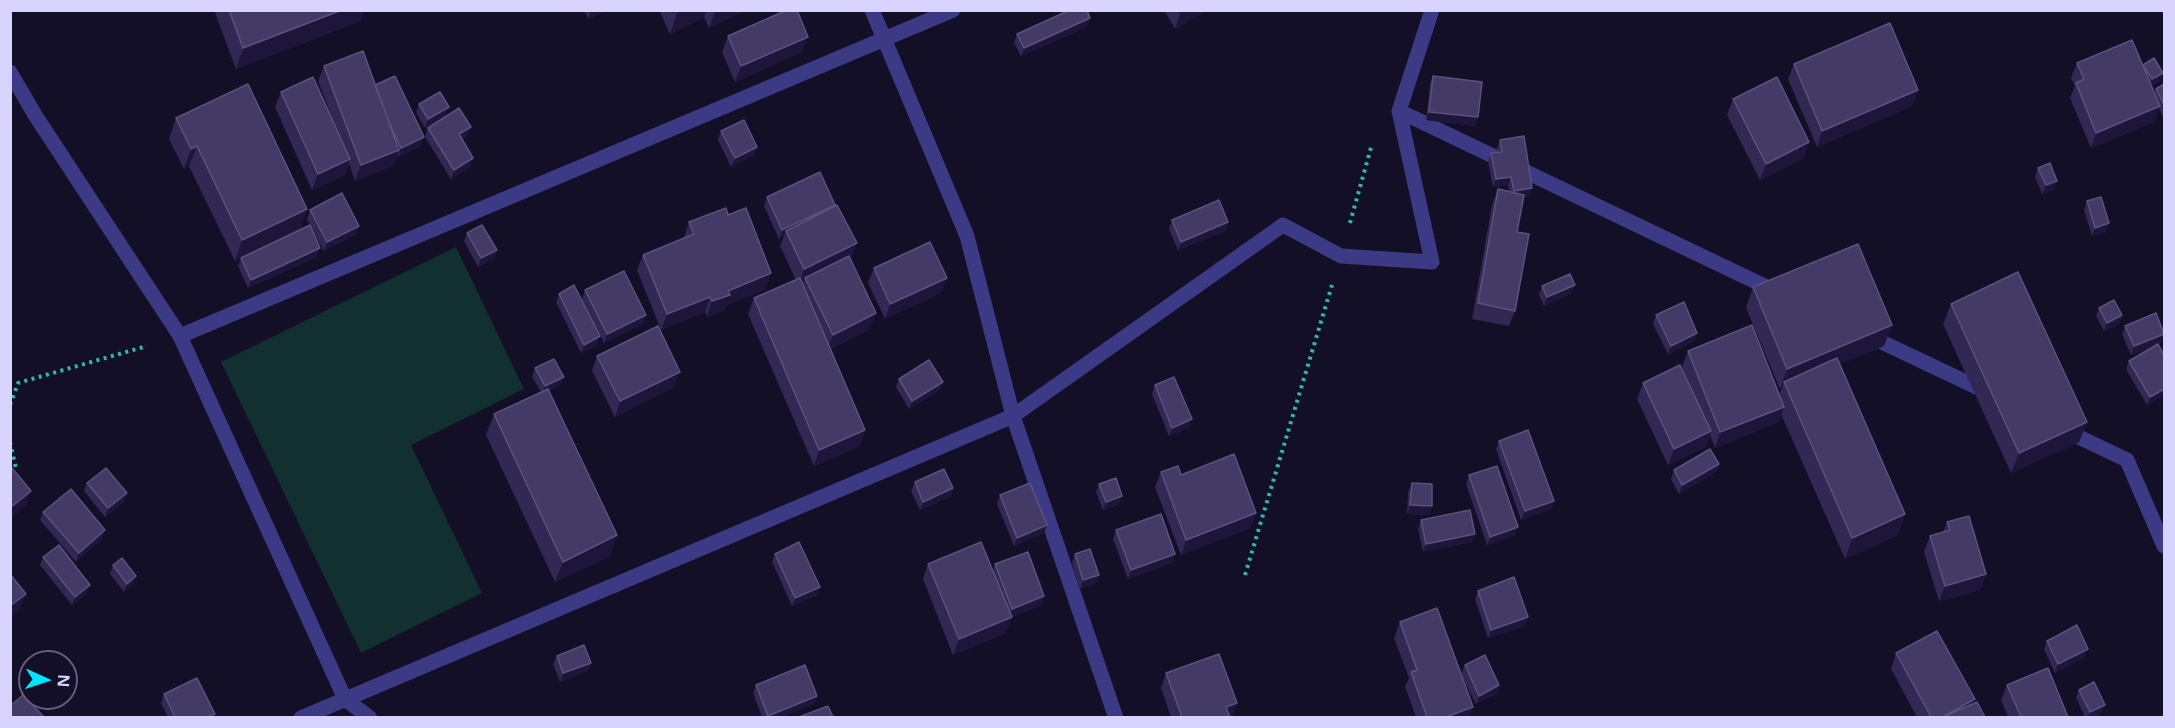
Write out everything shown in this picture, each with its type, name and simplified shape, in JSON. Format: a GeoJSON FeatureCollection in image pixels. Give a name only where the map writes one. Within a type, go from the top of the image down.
{"type":"FeatureCollection","features":[{"type":"Feature","properties":{"kind":"street"},"geometry":{"type":"LineString","coordinates":[[872,10],[967,236],[1013,416],[1116,717]]}},
{"type":"Feature","properties":{"kind":"street"},"geometry":{"type":"LineString","coordinates":[[180,336],[953,10]]}},
{"type":"Feature","properties":{"kind":"street"},"geometry":{"type":"LineString","coordinates":[[301,717],[1013,416],[1283,225],[1341,256],[1432,262],[1399,111],[1432,10]]}},
{"type":"Feature","properties":{"kind":"street"},"geometry":{"type":"LineString","coordinates":[[10,72],[35,115],[180,336],[345,699],[370,717]]}},
{"type":"Feature","properties":{"kind":"street"},"geometry":{"type":"LineString","coordinates":[[1399,111],[1795,301]]}},
{"type":"Feature","properties":{"kind":"street"},"geometry":{"type":"LineString","coordinates":[[1848,326],[1998,398]]}},
{"type":"Feature","properties":{"kind":"street"},"geometry":{"type":"LineString","coordinates":[[2052,424],[2127,460],[2164,546]]}},
{"type":"Feature","properties":{"kind":"path"},"geometry":{"type":"LineString","coordinates":[[1245,575],[1341,256]]}},
{"type":"Feature","properties":{"kind":"path"},"geometry":{"type":"LineString","coordinates":[[10,405],[18,383],[180,336]]}},
{"type":"Feature","properties":{"kind":"path"},"geometry":{"type":"LineString","coordinates":[[10,442],[15,469]]}},
{"type":"Feature","properties":{"kind":"green space"},"geometry":{"type":"Polygon","coordinates":[[[456,247],[524,389],[411,445],[482,593],[361,653],[221,362],[456,247]]]}},
{"type":"Feature","properties":{"kind":"building"},"geometry":{"type":"Polygon","coordinates":[[[229,10],[342,10],[243,48],[229,10]]]}},
{"type":"Feature","properties":{"kind":"building"},"geometry":{"type":"Polygon","coordinates":[[[787,10],[797,10],[808,37],[741,66],[728,36],[787,10]]]}},
{"type":"Feature","properties":{"kind":"building"},"geometry":{"type":"Polygon","coordinates":[[[1070,10],[1087,10],[1090,18],[1024,48],[1017,34],[1070,10]]]}},
{"type":"Feature","properties":{"kind":"building"},"geometry":{"type":"Polygon","coordinates":[[[1890,23],[1918,90],[1822,131],[1794,64],[1890,23]]]}},
{"type":"Feature","properties":{"kind":"building"},"geometry":{"type":"Polygon","coordinates":[[[2132,40],[2160,106],[2096,133],[2076,83],[2084,79],[2077,63],[2132,40]]]}},
{"type":"Feature","properties":{"kind":"building"},"geometry":{"type":"Polygon","coordinates":[[[363,51],[399,150],[361,165],[324,66],[363,51]]]}},
{"type":"Feature","properties":{"kind":"building"},"geometry":{"type":"Polygon","coordinates":[[[2154,58],[2163,73],[2152,79],[2143,65],[2154,58]]]}},
{"type":"Feature","properties":{"kind":"building"},"geometry":{"type":"Polygon","coordinates":[[[395,76],[424,137],[401,148],[375,85],[395,76]]]}},
{"type":"Feature","properties":{"kind":"building"},"geometry":{"type":"Polygon","coordinates":[[[1433,76],[1482,82],[1478,117],[1429,112],[1433,76]]]}},
{"type":"Feature","properties":{"kind":"building"},"geometry":{"type":"Polygon","coordinates":[[[313,77],[350,159],[318,174],[281,92],[313,77]]]}},
{"type":"Feature","properties":{"kind":"building"},"geometry":{"type":"Polygon","coordinates":[[[1777,77],[1809,142],[1766,164],[1733,99],[1777,77]]]}},
{"type":"Feature","properties":{"kind":"building"},"geometry":{"type":"Polygon","coordinates":[[[248,84],[307,209],[242,240],[197,146],[191,149],[176,118],[248,84]]]}},
{"type":"Feature","properties":{"kind":"building"},"geometry":{"type":"Polygon","coordinates":[[[2164,84],[2164,105],[2156,89],[2164,84]]]}},
{"type":"Feature","properties":{"kind":"building"},"geometry":{"type":"Polygon","coordinates":[[[440,92],[449,107],[428,119],[419,104],[440,92]]]}},
{"type":"Feature","properties":{"kind":"building"},"geometry":{"type":"Polygon","coordinates":[[[459,108],[471,127],[459,134],[473,158],[454,170],[428,128],[459,108]]]}},
{"type":"Feature","properties":{"kind":"building"},"geometry":{"type":"Polygon","coordinates":[[[744,120],[757,147],[735,158],[721,131],[744,120]]]}},
{"type":"Feature","properties":{"kind":"building"},"geometry":{"type":"Polygon","coordinates":[[[1524,136],[1532,188],[1514,191],[1511,177],[1496,179],[1491,153],[1502,152],[1500,140],[1524,136]]]}},
{"type":"Feature","properties":{"kind":"building"},"geometry":{"type":"Polygon","coordinates":[[[2050,163],[2057,181],[2046,185],[2038,168],[2050,163]]]}},
{"type":"Feature","properties":{"kind":"building"},"geometry":{"type":"Polygon","coordinates":[[[820,172],[835,205],[782,230],[767,197],[820,172]]]}},
{"type":"Feature","properties":{"kind":"building"},"geometry":{"type":"Polygon","coordinates":[[[1498,189],[1524,195],[1517,232],[1529,234],[1515,311],[1478,303],[1498,189]]]}},
{"type":"Feature","properties":{"kind":"building"},"geometry":{"type":"Polygon","coordinates":[[[342,193],[359,226],[327,242],[310,210],[342,193]]]}},
{"type":"Feature","properties":{"kind":"building"},"geometry":{"type":"Polygon","coordinates":[[[2101,197],[2109,223],[2095,228],[2087,201],[2101,197]]]}},
{"type":"Feature","properties":{"kind":"building"},"geometry":{"type":"Polygon","coordinates":[[[1219,200],[1228,222],[1181,242],[1172,220],[1219,200]]]}},
{"type":"Feature","properties":{"kind":"building"},"geometry":{"type":"Polygon","coordinates":[[[837,205],[857,243],[804,269],[786,231],[837,205]]]}},
{"type":"Feature","properties":{"kind":"building"},"geometry":{"type":"Polygon","coordinates":[[[726,208],[728,215],[746,208],[771,273],[728,291],[730,295],[712,301],[710,297],[667,314],[643,255],[694,234],[689,222],[726,208]]]}},
{"type":"Feature","properties":{"kind":"building"},"geometry":{"type":"Polygon","coordinates":[[[310,225],[320,248],[251,280],[241,258],[310,225]]]}},
{"type":"Feature","properties":{"kind":"building"},"geometry":{"type":"Polygon","coordinates":[[[482,225],[497,250],[481,258],[467,233],[482,225]]]}},
{"type":"Feature","properties":{"kind":"building"},"geometry":{"type":"Polygon","coordinates":[[[930,242],[947,278],[890,304],[874,268],[930,242]]]}},
{"type":"Feature","properties":{"kind":"building"},"geometry":{"type":"Polygon","coordinates":[[[1858,244],[1892,325],[1787,369],[1753,287],[1858,244]]]}},
{"type":"Feature","properties":{"kind":"building"},"geometry":{"type":"Polygon","coordinates":[[[849,256],[876,313],[833,335],[805,278],[849,256]]]}},
{"type":"Feature","properties":{"kind":"building"},"geometry":{"type":"Polygon","coordinates":[[[624,271],[646,315],[607,334],[585,290],[624,271]]]}},
{"type":"Feature","properties":{"kind":"building"},"geometry":{"type":"Polygon","coordinates":[[[2018,272],[2087,422],[2019,453],[1951,304],[2018,272]]]}},
{"type":"Feature","properties":{"kind":"building"},"geometry":{"type":"Polygon","coordinates":[[[1570,274],[1575,285],[1547,297],[1542,286],[1570,274]]]}},
{"type":"Feature","properties":{"kind":"building"},"geometry":{"type":"Polygon","coordinates":[[[800,278],[865,430],[819,450],[754,298],[800,278]]]}},
{"type":"Feature","properties":{"kind":"building"},"geometry":{"type":"Polygon","coordinates":[[[574,285],[600,336],[584,345],[559,294],[574,285]]]}},
{"type":"Feature","properties":{"kind":"building"},"geometry":{"type":"Polygon","coordinates":[[[2114,300],[2122,315],[2107,323],[2099,308],[2114,300]]]}},
{"type":"Feature","properties":{"kind":"building"},"geometry":{"type":"Polygon","coordinates":[[[1684,302],[1697,333],[1671,346],[1656,315],[1684,302]]]}},
{"type":"Feature","properties":{"kind":"building"},"geometry":{"type":"Polygon","coordinates":[[[2156,313],[2164,334],[2134,346],[2125,326],[2156,313]]]}},
{"type":"Feature","properties":{"kind":"building"},"geometry":{"type":"Polygon","coordinates":[[[1752,325],[1784,407],[1720,432],[1688,351],[1752,325]]]}},
{"type":"Feature","properties":{"kind":"building"},"geometry":{"type":"Polygon","coordinates":[[[658,326],[680,372],[620,401],[597,356],[658,326]]]}},
{"type":"Feature","properties":{"kind":"building"},"geometry":{"type":"Polygon","coordinates":[[[2158,344],[2164,355],[2164,389],[2150,397],[2129,361],[2158,344]]]}},
{"type":"Feature","properties":{"kind":"building"},"geometry":{"type":"Polygon","coordinates":[[[1837,358],[1905,514],[1852,538],[1784,382],[1837,358]]]}},
{"type":"Feature","properties":{"kind":"building"},"geometry":{"type":"Polygon","coordinates":[[[554,359],[564,377],[545,386],[535,368],[554,359]]]}},
{"type":"Feature","properties":{"kind":"building"},"geometry":{"type":"Polygon","coordinates":[[[929,360],[943,382],[912,401],[899,379],[929,360]]]}},
{"type":"Feature","properties":{"kind":"building"},"geometry":{"type":"Polygon","coordinates":[[[1680,365],[1711,431],[1674,449],[1643,383],[1680,365]]]}},
{"type":"Feature","properties":{"kind":"building"},"geometry":{"type":"Polygon","coordinates":[[[1174,377],[1192,419],[1172,428],[1155,385],[1174,377]]]}},
{"type":"Feature","properties":{"kind":"building"},"geometry":{"type":"Polygon","coordinates":[[[548,389],[617,535],[563,562],[494,414],[548,389]]]}},
{"type":"Feature","properties":{"kind":"building"},"geometry":{"type":"Polygon","coordinates":[[[1528,430],[1554,501],[1525,511],[1499,441],[1528,430]]]}},
{"type":"Feature","properties":{"kind":"building"},"geometry":{"type":"Polygon","coordinates":[[[1710,449],[1719,464],[1682,485],[1674,470],[1710,449]]]}},
{"type":"Feature","properties":{"kind":"building"},"geometry":{"type":"Polygon","coordinates":[[[1234,454],[1256,513],[1186,540],[1161,472],[1178,466],[1181,475],[1234,454]]]}},
{"type":"Feature","properties":{"kind":"building"},"geometry":{"type":"Polygon","coordinates":[[[1497,466],[1518,527],[1490,537],[1469,475],[1497,466]]]}},
{"type":"Feature","properties":{"kind":"building"},"geometry":{"type":"Polygon","coordinates":[[[12,468],[31,491],[10,508],[10,470],[12,468]]]}},
{"type":"Feature","properties":{"kind":"building"},"geometry":{"type":"Polygon","coordinates":[[[106,468],[127,493],[108,508],[87,483],[106,468]]]}},
{"type":"Feature","properties":{"kind":"building"},"geometry":{"type":"Polygon","coordinates":[[[944,469],[953,488],[923,502],[915,482],[944,469]]]}},
{"type":"Feature","properties":{"kind":"building"},"geometry":{"type":"Polygon","coordinates":[[[1116,478],[1122,496],[1106,502],[1099,484],[1116,478]]]}},
{"type":"Feature","properties":{"kind":"building"},"geometry":{"type":"Polygon","coordinates":[[[1030,483],[1047,525],[1017,538],[1000,495],[1030,483]]]}},
{"type":"Feature","properties":{"kind":"building"},"geometry":{"type":"Polygon","coordinates":[[[1412,483],[1432,484],[1432,506],[1410,505],[1412,483]]]}},
{"type":"Feature","properties":{"kind":"building"},"geometry":{"type":"Polygon","coordinates":[[[71,489],[105,530],[79,553],[43,512],[71,489]]]}},
{"type":"Feature","properties":{"kind":"building"},"geometry":{"type":"Polygon","coordinates":[[[1470,510],[1475,534],[1426,544],[1421,520],[1470,510]]]}},
{"type":"Feature","properties":{"kind":"building"},"geometry":{"type":"Polygon","coordinates":[[[1161,514],[1175,554],[1131,570],[1116,530],[1161,514]]]}},
{"type":"Feature","properties":{"kind":"building"},"geometry":{"type":"Polygon","coordinates":[[[1969,516],[1986,574],[1945,586],[1930,536],[1950,530],[1947,522],[1969,516]]]}},
{"type":"Feature","properties":{"kind":"building"},"geometry":{"type":"Polygon","coordinates":[[[799,542],[820,587],[795,598],[775,554],[799,542]]]}},
{"type":"Feature","properties":{"kind":"building"},"geometry":{"type":"Polygon","coordinates":[[[981,542],[1012,617],[959,639],[928,564],[981,542]]]}},
{"type":"Feature","properties":{"kind":"building"},"geometry":{"type":"Polygon","coordinates":[[[59,545],[90,585],[75,597],[43,557],[59,545]]]}},
{"type":"Feature","properties":{"kind":"building"},"geometry":{"type":"Polygon","coordinates":[[[1090,549],[1099,575],[1083,580],[1075,554],[1090,549]]]}},
{"type":"Feature","properties":{"kind":"building"},"geometry":{"type":"Polygon","coordinates":[[[1028,552],[1044,596],[1012,609],[995,564],[1028,552]]]}},
{"type":"Feature","properties":{"kind":"building"},"geometry":{"type":"Polygon","coordinates":[[[122,558],[136,576],[127,584],[113,565],[122,558]]]}},
{"type":"Feature","properties":{"kind":"building"},"geometry":{"type":"Polygon","coordinates":[[[10,574],[26,594],[10,606],[10,574]]]}},
{"type":"Feature","properties":{"kind":"building"},"geometry":{"type":"Polygon","coordinates":[[[1514,577],[1528,617],[1491,630],[1478,591],[1514,577]]]}},
{"type":"Feature","properties":{"kind":"building"},"geometry":{"type":"Polygon","coordinates":[[[1437,608],[1473,707],[1446,717],[1427,717],[1411,672],[1417,670],[1400,622],[1437,608]]]}},
{"type":"Feature","properties":{"kind":"building"},"geometry":{"type":"Polygon","coordinates":[[[2077,625],[2088,649],[2058,664],[2047,641],[2077,625]]]}},
{"type":"Feature","properties":{"kind":"building"},"geometry":{"type":"Polygon","coordinates":[[[1937,631],[1975,699],[1943,717],[1931,717],[1896,653],[1937,631]]]}},
{"type":"Feature","properties":{"kind":"building"},"geometry":{"type":"Polygon","coordinates":[[[584,645],[591,663],[563,673],[557,656],[584,645]]]}},
{"type":"Feature","properties":{"kind":"building"},"geometry":{"type":"Polygon","coordinates":[[[1219,654],[1237,703],[1226,707],[1230,717],[1182,717],[1166,673],[1219,654]]]}},
{"type":"Feature","properties":{"kind":"building"},"geometry":{"type":"Polygon","coordinates":[[[1485,655],[1499,685],[1479,696],[1465,665],[1485,655]]]}},
{"type":"Feature","properties":{"kind":"building"},"geometry":{"type":"Polygon","coordinates":[[[805,665],[817,696],[768,716],[756,685],[805,665]]]}},
{"type":"Feature","properties":{"kind":"building"},"geometry":{"type":"Polygon","coordinates":[[[2048,668],[2068,717],[2021,717],[2007,685],[2048,668]]]}},
{"type":"Feature","properties":{"kind":"building"},"geometry":{"type":"Polygon","coordinates":[[[197,678],[215,714],[208,717],[175,717],[164,694],[197,678]]]}},
{"type":"Feature","properties":{"kind":"building"},"geometry":{"type":"Polygon","coordinates":[[[2094,682],[2105,705],[2090,712],[2079,690],[2094,682]]]}},
{"type":"Feature","properties":{"kind":"building"},"geometry":{"type":"Polygon","coordinates":[[[18,699],[18,710],[37,710],[44,717],[12,717],[10,706],[18,699]]]}},
{"type":"Feature","properties":{"kind":"building"},"geometry":{"type":"Polygon","coordinates":[[[1977,702],[1985,717],[1943,717],[1977,702]]]}},
{"type":"Feature","properties":{"kind":"building"},"geometry":{"type":"Polygon","coordinates":[[[828,706],[833,717],[799,717],[828,706]]]}}]}
